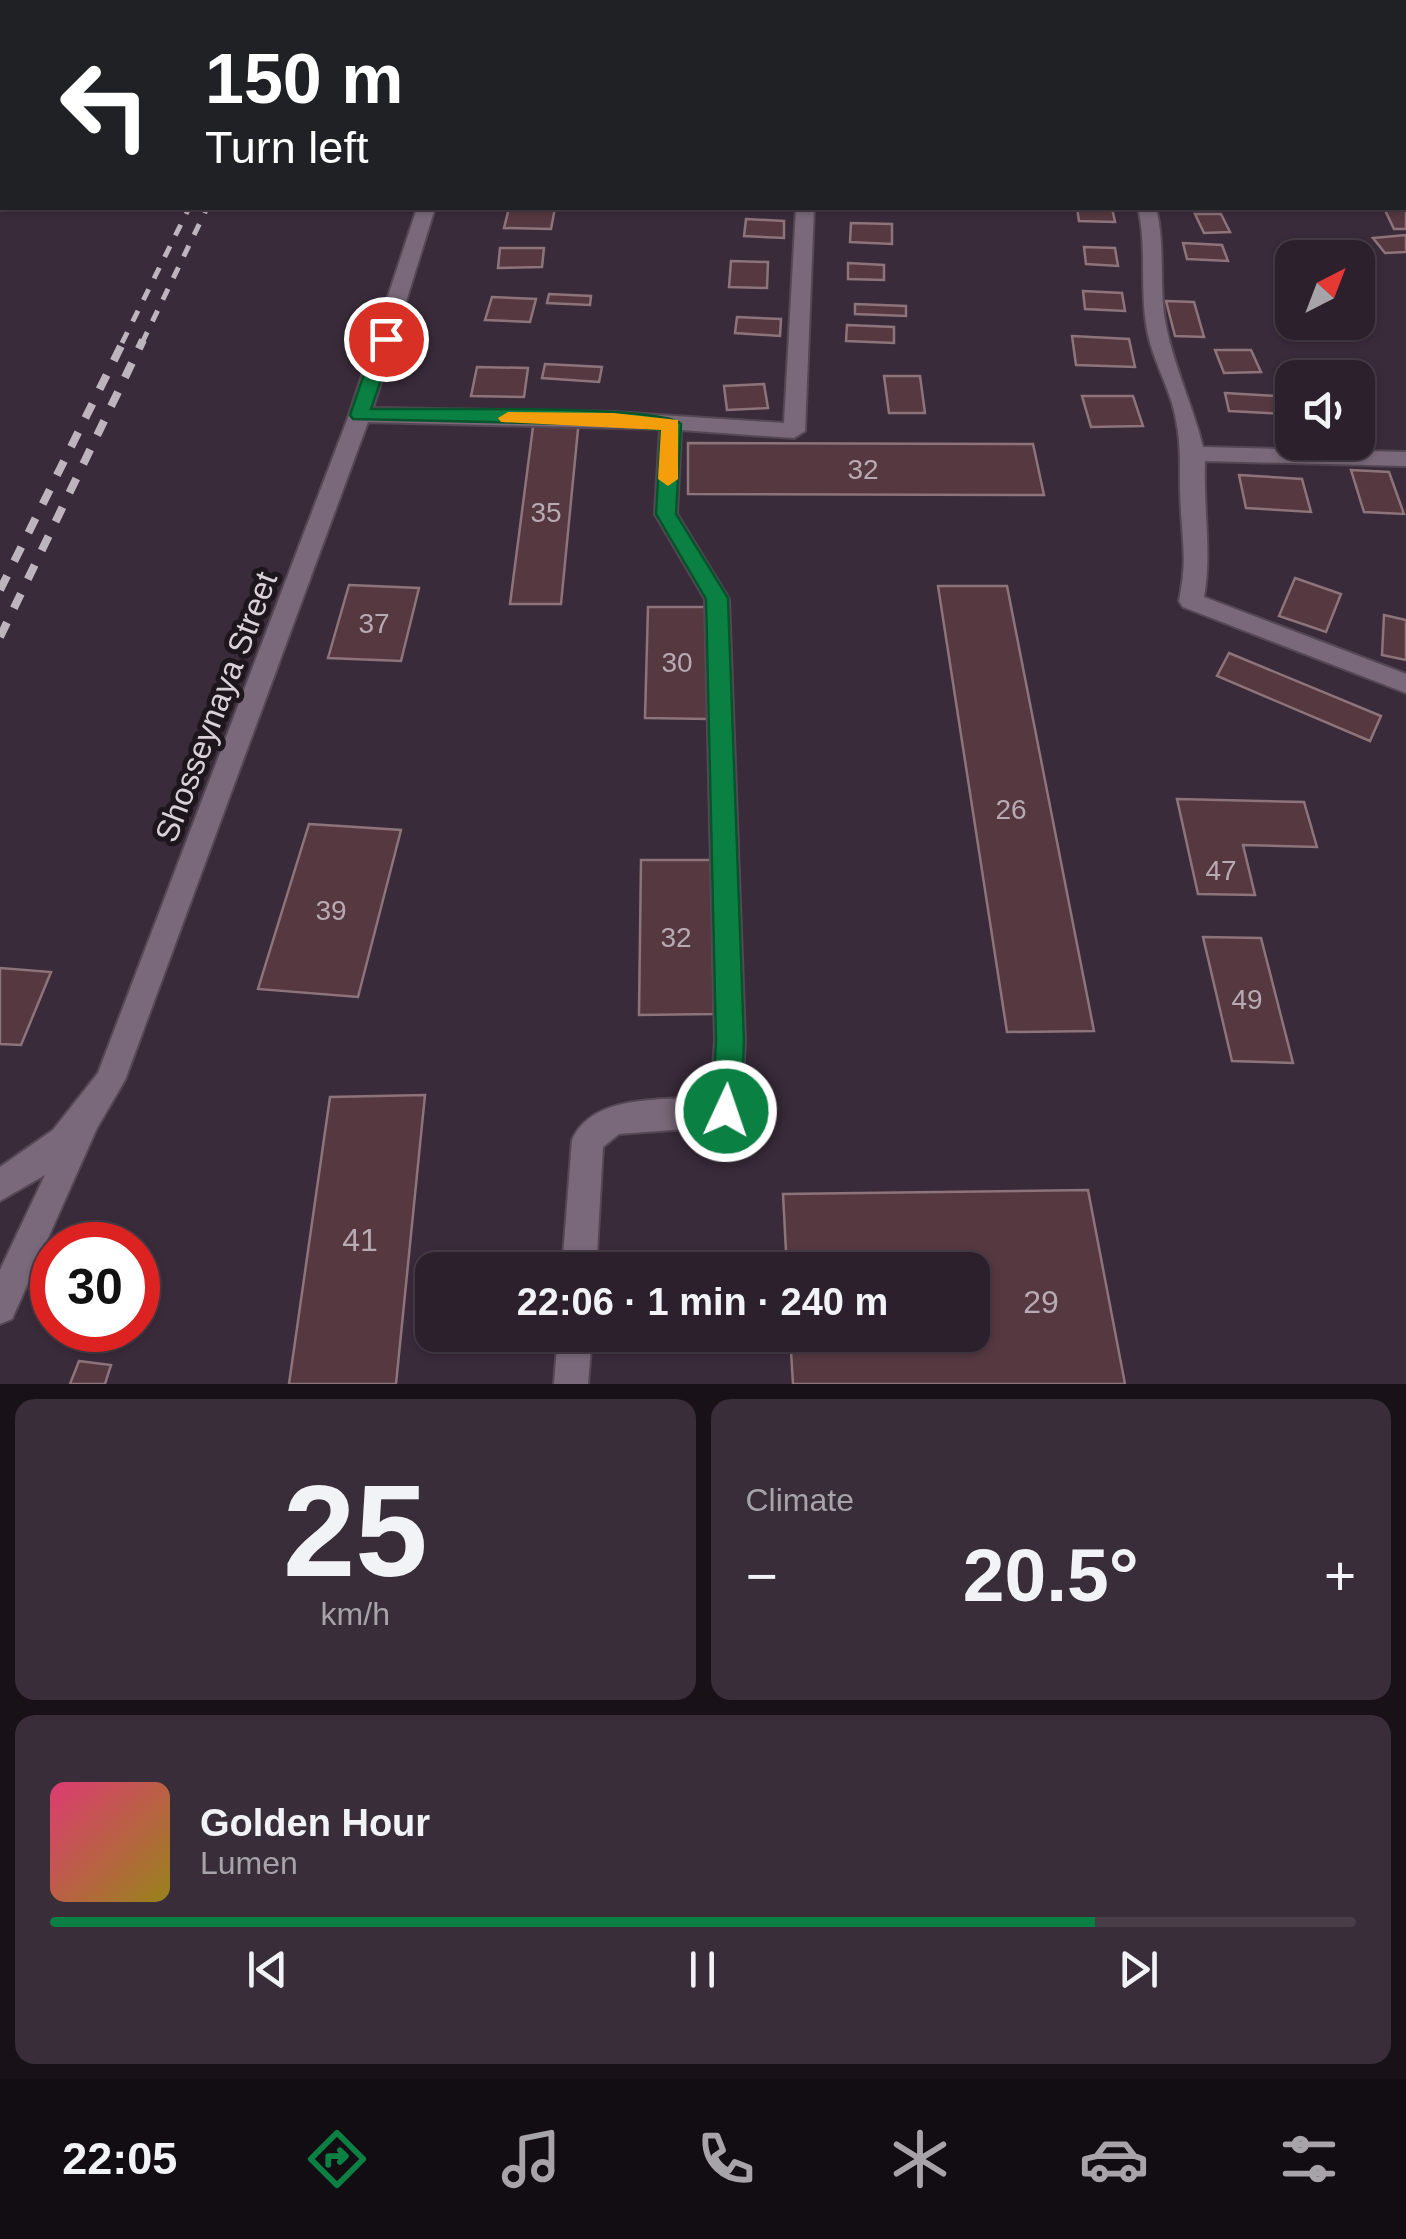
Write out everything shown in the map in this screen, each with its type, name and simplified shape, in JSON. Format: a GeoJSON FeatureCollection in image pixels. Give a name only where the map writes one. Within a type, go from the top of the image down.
{"type":"FeatureCollection","features":[{"type":"Feature","properties":{"kind":"street","name":"Shosseynaya Street"},"geometry":{"type":"LineString","coordinates":[[0,1185],[62,1144],[86,1121],[110,1080],[360,415],[425,210]]}},
{"type":"Feature","properties":{"kind":"street"},"geometry":{"type":"LineString","coordinates":[[360,415],[613,419],[794,431],[805,210]]}},
{"type":"Feature","properties":{"kind":"street"},"geometry":{"type":"LineString","coordinates":[[1148,210],[1154,238],[1156,328],[1194,454],[1192,508],[1198,560],[1191,601],[1406,684]]}},
{"type":"Feature","properties":{"kind":"street"},"geometry":{"type":"LineString","coordinates":[[580,1252],[588,1140],[613,1120],[726,1111],[730,1041],[717,598],[666,514],[672,424]]}},
{"type":"Feature","properties":{"kind":"street"},"geometry":{"type":"LineString","coordinates":[[1194,454],[1406,460]]}},
{"type":"Feature","properties":{"kind":"street"},"geometry":{"type":"LineString","coordinates":[[0,1307],[86,1121]]}},
{"type":"Feature","properties":{"kind":"street"},"geometry":{"type":"LineString","coordinates":[[571,1384],[573,1352]]}},
{"type":"Feature","properties":{"kind":"building"},"geometry":{"type":"Polygon","coordinates":[[[508,210],[555,210],[551,229],[504,228],[508,210]]]}},
{"type":"Feature","properties":{"kind":"building"},"geometry":{"type":"Polygon","coordinates":[[[1077,210],[1112,210],[1115,222],[1079,221],[1077,210]]]}},
{"type":"Feature","properties":{"kind":"building"},"geometry":{"type":"Polygon","coordinates":[[[1385,210],[1406,210],[1406,229],[1394,229],[1385,210]]]}},
{"type":"Feature","properties":{"kind":"building"},"geometry":{"type":"Polygon","coordinates":[[[1195,214],[1221,214],[1230,232],[1204,233],[1195,214]]]}},
{"type":"Feature","properties":{"kind":"building"},"geometry":{"type":"Polygon","coordinates":[[[746,219],[784,221],[784,238],[744,236],[746,219]]]}},
{"type":"Feature","properties":{"kind":"building"},"geometry":{"type":"Polygon","coordinates":[[[851,223],[892,224],[892,244],[850,242],[851,223]]]}},
{"type":"Feature","properties":{"kind":"building"},"geometry":{"type":"Polygon","coordinates":[[[1406,235],[1406,252],[1385,253],[1373,238],[1406,235]]]}},
{"type":"Feature","properties":{"kind":"building"},"geometry":{"type":"Polygon","coordinates":[[[1183,243],[1222,245],[1228,261],[1187,259],[1183,243]]]}},
{"type":"Feature","properties":{"kind":"building"},"geometry":{"type":"Polygon","coordinates":[[[1084,247],[1115,248],[1118,266],[1086,264],[1084,247]]]}},
{"type":"Feature","properties":{"kind":"building"},"geometry":{"type":"Polygon","coordinates":[[[500,248],[544,248],[542,267],[498,268],[500,248]]]}},
{"type":"Feature","properties":{"kind":"building"},"geometry":{"type":"Polygon","coordinates":[[[731,261],[768,262],[767,288],[729,287],[731,261]]]}},
{"type":"Feature","properties":{"kind":"building"},"geometry":{"type":"Polygon","coordinates":[[[848,263],[884,265],[884,280],[848,279],[848,263]]]}},
{"type":"Feature","properties":{"kind":"building"},"geometry":{"type":"Polygon","coordinates":[[[1083,291],[1122,293],[1125,311],[1085,309],[1083,291]]]}},
{"type":"Feature","properties":{"kind":"building"},"geometry":{"type":"Polygon","coordinates":[[[549,294],[591,296],[590,305],[547,303],[549,294]]]}},
{"type":"Feature","properties":{"kind":"building"},"geometry":{"type":"Polygon","coordinates":[[[492,297],[536,299],[530,322],[485,320],[492,297]]]}},
{"type":"Feature","properties":{"kind":"building"},"geometry":{"type":"Polygon","coordinates":[[[1166,301],[1194,302],[1204,337],[1175,336],[1166,301]]]}},
{"type":"Feature","properties":{"kind":"building"},"geometry":{"type":"Polygon","coordinates":[[[855,304],[906,306],[906,316],[855,314],[855,304]]]}},
{"type":"Feature","properties":{"kind":"building"},"geometry":{"type":"Polygon","coordinates":[[[737,317],[781,319],[780,336],[735,333],[737,317]]]}},
{"type":"Feature","properties":{"kind":"building"},"geometry":{"type":"Polygon","coordinates":[[[847,325],[894,327],[894,343],[846,341],[847,325]]]}},
{"type":"Feature","properties":{"kind":"building"},"geometry":{"type":"Polygon","coordinates":[[[1072,336],[1129,339],[1135,367],[1076,365],[1072,336]]]}},
{"type":"Feature","properties":{"kind":"building"},"geometry":{"type":"Polygon","coordinates":[[[1215,350],[1251,350],[1261,372],[1224,373],[1215,350]]]}},
{"type":"Feature","properties":{"kind":"building"},"geometry":{"type":"Polygon","coordinates":[[[545,364],[602,367],[599,382],[542,378],[545,364]]]}},
{"type":"Feature","properties":{"kind":"building"},"geometry":{"type":"Polygon","coordinates":[[[477,367],[528,368],[524,397],[471,396],[477,367]]]}},
{"type":"Feature","properties":{"kind":"building"},"geometry":{"type":"Polygon","coordinates":[[[884,376],[920,376],[925,413],[889,413],[884,376]]]}},
{"type":"Feature","properties":{"kind":"building"},"geometry":{"type":"Polygon","coordinates":[[[764,384],[768,408],[727,410],[724,386],[764,384]]]}},
{"type":"Feature","properties":{"kind":"building"},"geometry":{"type":"Polygon","coordinates":[[[1225,393],[1275,396],[1275,414],[1229,411],[1225,393]]]}},
{"type":"Feature","properties":{"kind":"building"},"geometry":{"type":"Polygon","coordinates":[[[1082,396],[1133,396],[1143,426],[1091,427],[1082,396]]]}},
{"type":"Feature","properties":{"kind":"building"},"geometry":{"type":"Polygon","coordinates":[[[534,419],[579,419],[561,604],[510,604],[534,419]]]}},
{"type":"Feature","properties":{"kind":"building"},"geometry":{"type":"Polygon","coordinates":[[[688,443],[1033,444],[1044,495],[688,494],[688,443]]]}},
{"type":"Feature","properties":{"kind":"building"},"geometry":{"type":"Polygon","coordinates":[[[1351,470],[1389,472],[1404,514],[1364,512],[1351,470]]]}},
{"type":"Feature","properties":{"kind":"building"},"geometry":{"type":"Polygon","coordinates":[[[1239,475],[1302,479],[1311,512],[1246,508],[1239,475]]]}},
{"type":"Feature","properties":{"kind":"building"},"geometry":{"type":"Polygon","coordinates":[[[1295,578],[1341,594],[1326,632],[1279,616],[1295,578]]]}},
{"type":"Feature","properties":{"kind":"building"},"geometry":{"type":"Polygon","coordinates":[[[349,585],[419,588],[401,661],[328,658],[349,585]]]}},
{"type":"Feature","properties":{"kind":"building"},"geometry":{"type":"Polygon","coordinates":[[[938,586],[1007,586],[1094,1031],[1007,1032],[938,586]]]}},
{"type":"Feature","properties":{"kind":"building"},"geometry":{"type":"Polygon","coordinates":[[[648,607],[708,607],[708,719],[645,718],[648,607]]]}},
{"type":"Feature","properties":{"kind":"building"},"geometry":{"type":"Polygon","coordinates":[[[1384,615],[1406,620],[1406,660],[1382,655],[1384,615]]]}},
{"type":"Feature","properties":{"kind":"building"},"geometry":{"type":"Polygon","coordinates":[[[1229,653],[1381,716],[1370,741],[1217,676],[1229,653]]]}},
{"type":"Feature","properties":{"kind":"building"},"geometry":{"type":"Polygon","coordinates":[[[1177,799],[1304,802],[1317,847],[1243,845],[1255,895],[1198,894],[1177,799]]]}},
{"type":"Feature","properties":{"kind":"building"},"geometry":{"type":"Polygon","coordinates":[[[309,824],[401,830],[358,997],[258,989],[309,824]]]}},
{"type":"Feature","properties":{"kind":"building"},"geometry":{"type":"Polygon","coordinates":[[[641,860],[711,860],[714,1014],[639,1015],[641,860]]]}},
{"type":"Feature","properties":{"kind":"building"},"geometry":{"type":"Polygon","coordinates":[[[1203,937],[1261,938],[1293,1063],[1232,1061],[1203,937]]]}},
{"type":"Feature","properties":{"kind":"building"},"geometry":{"type":"Polygon","coordinates":[[[0,968],[51,972],[21,1045],[0,1044],[0,968]]]}},
{"type":"Feature","properties":{"kind":"building"},"geometry":{"type":"Polygon","coordinates":[[[425,1095],[396,1384],[289,1384],[330,1097],[425,1095]]]}},
{"type":"Feature","properties":{"kind":"building"},"geometry":{"type":"Polygon","coordinates":[[[1088,1190],[1125,1384],[793,1384],[791,1352],[990,1352],[990,1252],[786,1252],[783,1194],[1088,1190]]]}},
{"type":"Feature","properties":{"kind":"building"},"geometry":{"type":"Polygon","coordinates":[[[79,1361],[111,1365],[105,1384],[70,1384],[79,1361]]]}},
{"type":"Feature","properties":{"kind":"railway"},"geometry":{"type":"LineString","coordinates":[[122,343],[188,210]]}},
{"type":"Feature","properties":{"kind":"railway"},"geometry":{"type":"LineString","coordinates":[[142,343],[206,210]]}},
{"type":"Feature","properties":{"kind":"railway"},"geometry":{"type":"LineString","coordinates":[[0,590],[124,340]]}},
{"type":"Feature","properties":{"kind":"railway"},"geometry":{"type":"LineString","coordinates":[[0,637],[143,340]]}},
{"type":"Feature","properties":{"kind":"slow traffic"},"geometry":{"type":"LineString","coordinates":[[508,418],[672,424],[668,479]]}},
{"type":"Feature","properties":{"kind":"route"},"geometry":{"type":"LineString","coordinates":[[386,339],[360,415],[613,419],[672,424],[666,514],[717,598],[730,1041],[726,1111]]}}]}
